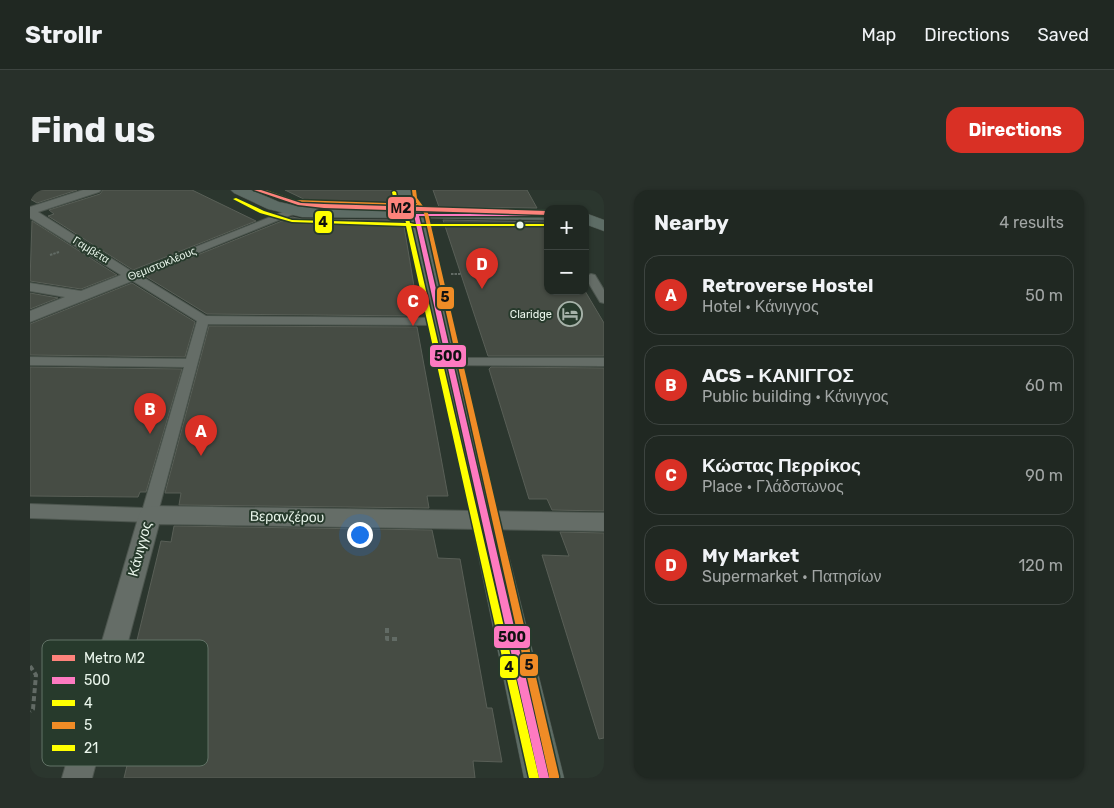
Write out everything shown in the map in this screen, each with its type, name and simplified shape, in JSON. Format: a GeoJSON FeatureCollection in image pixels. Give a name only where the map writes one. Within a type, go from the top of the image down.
{"type":"FeatureCollection","features":[{"type":"Feature","properties":{"kind":"main road"},"geometry":{"type":"LineString","coordinates":[[239,190],[266,203],[293,211],[544,215]]}},
{"type":"Feature","properties":{"kind":"main road"},"geometry":{"type":"LineString","coordinates":[[404,190],[406,202],[416,214],[544,778]]}},
{"type":"Feature","properties":{"kind":"main road"},"geometry":{"type":"LineString","coordinates":[[416,214],[425,202],[422,190]]}},
{"type":"Feature","properties":{"kind":"main road"},"geometry":{"type":"LineString","coordinates":[[589,220],[604,226]]}},
{"type":"Feature","properties":{"kind":"street"},"geometry":{"type":"LineString","coordinates":[[30,212],[95,190]]}},
{"type":"Feature","properties":{"kind":"street","name":"Θεμιστοκλέους"},"geometry":{"type":"LineString","coordinates":[[30,317],[293,211]]}},
{"type":"Feature","properties":{"kind":"street","name":"Γαμβέτα"},"geometry":{"type":"LineString","coordinates":[[30,212],[203,320]]}},
{"type":"Feature","properties":{"kind":"street"},"geometry":{"type":"LineString","coordinates":[[590,277],[604,300]]}},
{"type":"Feature","properties":{"kind":"street"},"geometry":{"type":"LineString","coordinates":[[30,287],[83,296]]}},
{"type":"Feature","properties":{"kind":"street"},"geometry":{"type":"LineString","coordinates":[[203,320],[440,322]]}},
{"type":"Feature","properties":{"kind":"street","name":"Κάνιγγος"},"geometry":{"type":"LineString","coordinates":[[115,640],[203,320]]}},
{"type":"Feature","properties":{"kind":"street"},"geometry":{"type":"LineString","coordinates":[[30,361],[191,363]]}},
{"type":"Feature","properties":{"kind":"street"},"geometry":{"type":"LineString","coordinates":[[450,362],[604,362]]}},
{"type":"Feature","properties":{"kind":"street","name":"Βερανζέρου"},"geometry":{"type":"LineString","coordinates":[[30,511],[150,515],[604,522]]}},
{"type":"Feature","properties":{"kind":"path"},"geometry":{"type":"LineString","coordinates":[[387,628],[388,639],[399,639]]}},
{"type":"Feature","properties":{"kind":"path"},"geometry":{"type":"LineString","coordinates":[[30,666],[36,675],[33,709],[30,711]]}},
{"type":"Feature","properties":{"kind":"building"},"geometry":{"type":"Polygon","coordinates":[[[30,190],[77,190],[37,203],[30,199],[30,190]]]}},
{"type":"Feature","properties":{"kind":"building"},"geometry":{"type":"Polygon","coordinates":[[[103,190],[192,190],[256,221],[133,270],[48,216],[54,214],[49,210],[100,194],[103,190]]]}},
{"type":"Feature","properties":{"kind":"building"},"geometry":{"type":"Polygon","coordinates":[[[285,190],[394,190],[399,206],[316,205],[285,190]]]}},
{"type":"Feature","properties":{"kind":"building"},"geometry":{"type":"Polygon","coordinates":[[[433,190],[527,190],[537,208],[439,207],[433,190]]]}},
{"type":"Feature","properties":{"kind":"building"},"geometry":{"type":"Polygon","coordinates":[[[292,217],[302,219],[403,220],[419,316],[207,314],[145,276],[292,217]]]}},
{"type":"Feature","properties":{"kind":"building"},"geometry":{"type":"Polygon","coordinates":[[[443,220],[544,222],[544,295],[587,295],[604,323],[604,356],[488,356],[443,220]]]}},
{"type":"Feature","properties":{"kind":"building"},"geometry":{"type":"Polygon","coordinates":[[[32,221],[117,275],[81,289],[30,281],[32,221]]]}},
{"type":"Feature","properties":{"kind":"building"},"geometry":{"type":"Polygon","coordinates":[[[132,283],[195,322],[185,357],[30,355],[30,324],[132,283]]]}},
{"type":"Feature","properties":{"kind":"building"},"geometry":{"type":"Polygon","coordinates":[[[30,293],[58,298],[30,309],[30,293]]]}},
{"type":"Feature","properties":{"kind":"building"},"geometry":{"type":"Polygon","coordinates":[[[209,326],[417,327],[448,496],[427,496],[429,508],[179,505],[181,493],[165,493],[209,326]]]}},
{"type":"Feature","properties":{"kind":"building"},"geometry":{"type":"Polygon","coordinates":[[[30,367],[182,369],[146,492],[140,492],[138,497],[30,496],[30,367]]]}},
{"type":"Feature","properties":{"kind":"building"},"geometry":{"type":"Polygon","coordinates":[[[491,367],[604,368],[604,511],[552,510],[547,499],[529,499],[489,369],[491,367]]]}},
{"type":"Feature","properties":{"kind":"building"},"geometry":{"type":"Polygon","coordinates":[[[174,526],[432,530],[438,558],[460,559],[487,708],[492,708],[502,762],[473,761],[475,778],[124,778],[127,766],[208,766],[208,640],[137,640],[161,541],[171,542],[174,526]]]}},
{"type":"Feature","properties":{"kind":"building"},"geometry":{"type":"Polygon","coordinates":[[[560,532],[604,533],[604,738],[599,739],[542,555],[569,556],[560,532]]]}},
{"type":"Feature","properties":{"kind":"metro line","name":"Μ2"},"geometry":{"type":"LineString","coordinates":[[256,190],[300,204],[324,206],[544,213]]}},
{"type":"Feature","properties":{"kind":"transit line","name":"5"},"geometry":{"type":"LineString","coordinates":[[262,190],[295,201],[416,205]]}},
{"type":"Feature","properties":{"kind":"transit line","name":"5"},"geometry":{"type":"LineString","coordinates":[[414,190],[415,198],[426,213],[554,776]]}},
{"type":"Feature","properties":{"kind":"transit line","name":"4"},"geometry":{"type":"LineString","coordinates":[[394,192],[397,206],[407,219],[534,778]]}},
{"type":"Feature","properties":{"kind":"transit line","name":"4"},"geometry":{"type":"LineString","coordinates":[[235,199],[262,212],[292,221],[416,225]]}},
{"type":"Feature","properties":{"kind":"transit line","name":"500"},"geometry":{"type":"LineString","coordinates":[[416,215],[544,778]]}},
{"type":"Feature","properties":{"kind":"transit line","name":"500"},"geometry":{"type":"LineString","coordinates":[[416,215],[544,215]]}},
{"type":"Feature","properties":{"kind":"transit line","name":"21"},"geometry":{"type":"LineString","coordinates":[[416,225],[544,225]]}},
{"type":"Feature","properties":{"kind":"place","name":"My Market"},"geometry":{"type":"Point","coordinates":[482,289]}},
{"type":"Feature","properties":{"kind":"place","name":"Claridge"},"geometry":{"type":"Point","coordinates":[570,314]}},
{"type":"Feature","properties":{"kind":"place","name":"Κώστας Περρίκος"},"geometry":{"type":"Point","coordinates":[413,326]}},
{"type":"Feature","properties":{"kind":"place","name":"ACS - ΚΑΝΙΓΓΟΣ"},"geometry":{"type":"Point","coordinates":[150,434]}},
{"type":"Feature","properties":{"kind":"place","name":"Retroverse Hostel"},"geometry":{"type":"Point","coordinates":[201,456]}}]}
